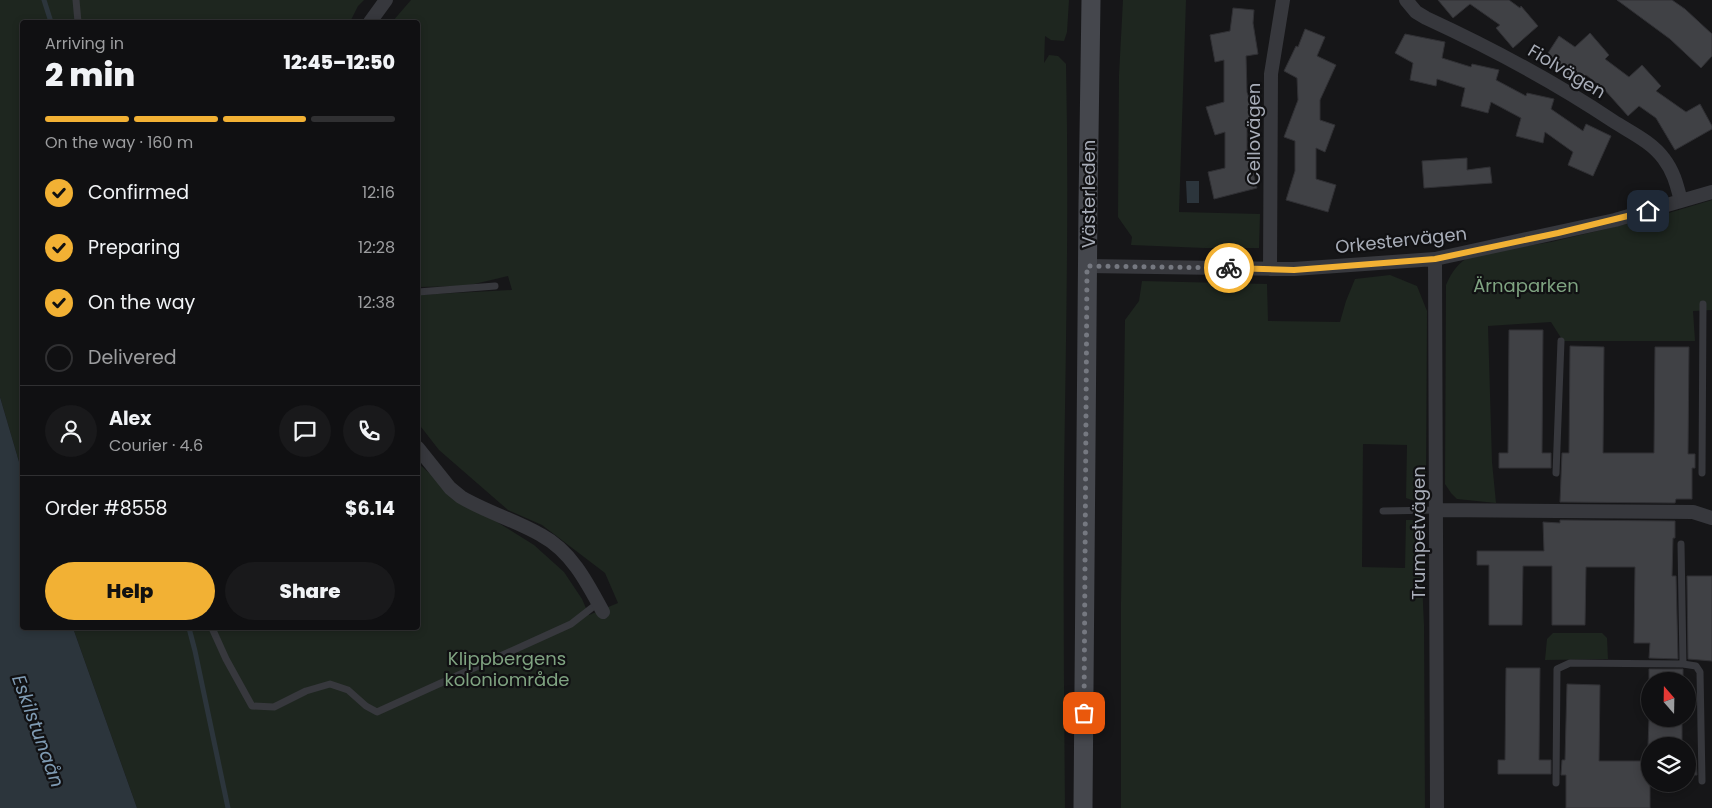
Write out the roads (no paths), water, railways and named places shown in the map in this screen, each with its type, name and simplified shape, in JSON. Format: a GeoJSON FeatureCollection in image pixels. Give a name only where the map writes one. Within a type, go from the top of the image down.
{"type":"FeatureCollection","features":[{"type":"Feature","properties":{"kind":"main road","name":"Västerleden"},"geometry":{"type":"LineString","coordinates":[[1083,808],[1091,0]]}},
{"type":"Feature","properties":{"kind":"street"},"geometry":{"type":"LineString","coordinates":[[371,20],[386,0]]}},
{"type":"Feature","properties":{"kind":"street","name":"Cellovägen"},"geometry":{"type":"LineString","coordinates":[[1270,269],[1271,74],[1280,9],[1283,0]]}},
{"type":"Feature","properties":{"kind":"street","name":"Fiolvägen"},"geometry":{"type":"LineString","coordinates":[[1406,0],[1416,12],[1426,18],[1519,63],[1585,102],[1649,144],[1664,159],[1673,174],[1681,201]]}},
{"type":"Feature","properties":{"kind":"street","name":"Orkestervägen"},"geometry":{"type":"LineString","coordinates":[[1087,266],[1294,270],[1435,259],[1615,220],[1712,192]]}},
{"type":"Feature","properties":{"kind":"street","name":"Trumpetvägen"},"geometry":{"type":"LineString","coordinates":[[1435,259],[1437,808]]}},
{"type":"Feature","properties":{"kind":"street"},"geometry":{"type":"LineString","coordinates":[[420,450],[450,488],[461,497],[542,535],[571,559],[584,577],[600,608]]}},
{"type":"Feature","properties":{"kind":"street"},"geometry":{"type":"LineString","coordinates":[[1436,510],[1693,512],[1712,518]]}},
{"type":"Feature","properties":{"kind":"lane"},"geometry":{"type":"LineString","coordinates":[[76,0],[78,20]]}},
{"type":"Feature","properties":{"kind":"lane"},"geometry":{"type":"LineString","coordinates":[[420,292],[495,286]]}},
{"type":"Feature","properties":{"kind":"lane"},"geometry":{"type":"LineString","coordinates":[[1702,474],[1703,304]]}},
{"type":"Feature","properties":{"kind":"lane"},"geometry":{"type":"LineString","coordinates":[[1556,473],[1561,341]]}},
{"type":"Feature","properties":{"kind":"lane"},"geometry":{"type":"LineString","coordinates":[[1383,511],[1436,510]]}},
{"type":"Feature","properties":{"kind":"lane"},"geometry":{"type":"LineString","coordinates":[[1681,544],[1683,664]]}},
{"type":"Feature","properties":{"kind":"lane"},"geometry":{"type":"LineString","coordinates":[[213,630],[226,659],[252,706],[274,707],[306,692],[330,684],[348,690],[366,706],[377,712],[571,624],[600,608]]}},
{"type":"Feature","properties":{"kind":"lane"},"geometry":{"type":"LineString","coordinates":[[1556,783],[1557,669],[1570,663],[1683,664],[1696,666],[1700,672],[1702,781]]}},
{"type":"Feature","properties":{"kind":"water"},"geometry":{"type":"Polygon","coordinates":[[[1186,181],[1199,181],[1199,203],[1187,203],[1186,181]]]}},
{"type":"Feature","properties":{"kind":"water","name":"Eskilstunaån"},"geometry":{"type":"Polygon","coordinates":[[[0,397],[20,465],[20,630],[74,630],[137,808],[0,808],[0,397]]]}},
{"type":"Feature","properties":{"kind":"waterway"},"geometry":{"type":"LineString","coordinates":[[44,0],[50,20]]}},
{"type":"Feature","properties":{"kind":"waterway"},"geometry":{"type":"LineString","coordinates":[[190,630],[228,808]]}},
{"type":"Feature","properties":{"kind":"park label","name":"Ärnaparken"},"geometry":{"type":"Point","coordinates":[1526,285]}},
{"type":"Feature","properties":{"kind":"park label","name":"Klippbergens koloniområde"},"geometry":{"type":"Point","coordinates":[507,668]}}]}
